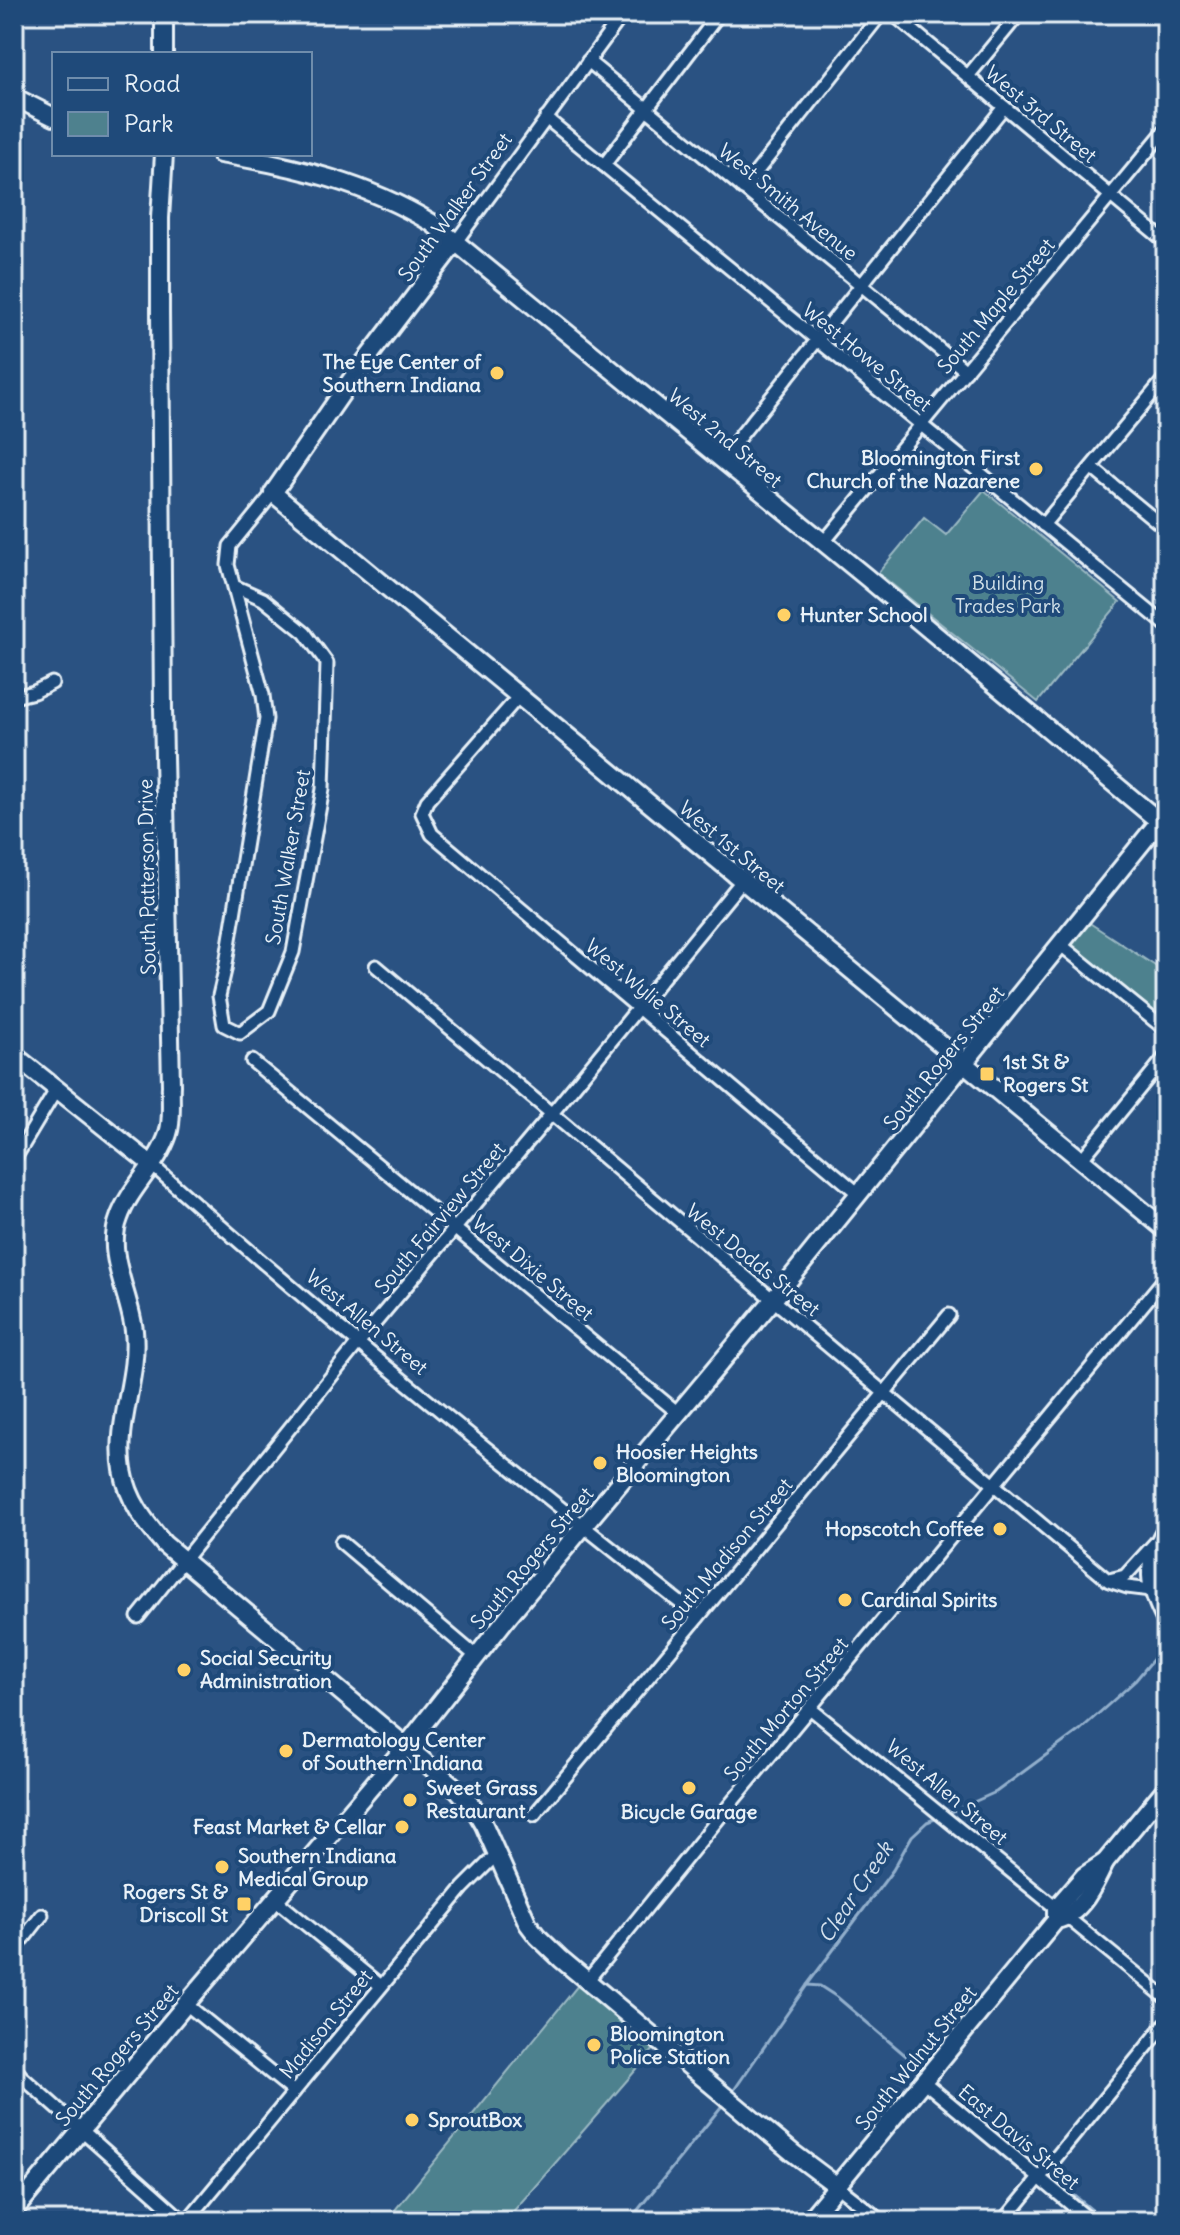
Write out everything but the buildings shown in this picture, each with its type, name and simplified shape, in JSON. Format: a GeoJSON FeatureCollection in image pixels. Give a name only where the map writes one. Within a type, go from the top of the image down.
{"type":"FeatureCollection","features":[{"type":"Feature","properties":{"kind":"street"},"geometry":{"type":"LineString","coordinates":[[164,14],[164,52]]}},
{"type":"Feature","properties":{"kind":"street","name":"South Walker Street"},"geometry":{"type":"LineString","coordinates":[[234,586],[263,599],[305,633],[327,663],[323,789],[293,952],[269,1011],[240,1033],[224,1025],[219,996],[266,719],[263,695],[228,565],[230,546],[273,493],[351,380],[623,14]]}},
{"type":"Feature","properties":{"kind":"street"},"geometry":{"type":"LineString","coordinates":[[604,165],[719,14]]}},
{"type":"Feature","properties":{"kind":"street"},"geometry":{"type":"LineString","coordinates":[[743,189],[881,14]]}},
{"type":"Feature","properties":{"kind":"street","name":"West 3rd Street"},"geometry":{"type":"LineString","coordinates":[[893,14],[908,18],[968,76],[1166,242]]}},
{"type":"Feature","properties":{"kind":"street"},"geometry":{"type":"LineString","coordinates":[[968,76],[1019,14]]}},
{"type":"Feature","properties":{"kind":"street","name":"West Smith Avenue"},"geometry":{"type":"LineString","coordinates":[[588,61],[966,371]]}},
{"type":"Feature","properties":{"kind":"street"},"geometry":{"type":"LineString","coordinates":[[14,97],[52,116]]}},
{"type":"Feature","properties":{"kind":"street"},"geometry":{"type":"LineString","coordinates":[[721,460],[1004,107]]}},
{"type":"Feature","properties":{"kind":"street","name":"West Howe Street"},"geometry":{"type":"LineString","coordinates":[[546,118],[1166,625]]}},
{"type":"Feature","properties":{"kind":"street","name":"South Maple Street"},"geometry":{"type":"LineString","coordinates":[[823,543],[1166,129]]}},
{"type":"Feature","properties":{"kind":"street","name":"South Patterson Drive"},"geometry":{"type":"LineString","coordinates":[[164,156],[160,218],[160,344],[163,709],[171,1085],[169,1132],[119,1217],[113,1241],[134,1332],[122,1432],[123,1470],[134,1504],[164,1544],[457,1789],[474,1808],[528,1924],[537,1936],[587,1981],[837,2186]]}},
{"type":"Feature","properties":{"kind":"street","name":"West 2nd Street"},"geometry":{"type":"LineString","coordinates":[[231,156],[292,167],[365,189],[399,203],[432,223],[1164,820]]}},
{"type":"Feature","properties":{"kind":"street"},"geometry":{"type":"LineString","coordinates":[[1043,525],[1166,377]]}},
{"type":"Feature","properties":{"kind":"street"},"geometry":{"type":"LineString","coordinates":[[1092,468],[1166,529]]}},
{"type":"Feature","properties":{"kind":"street","name":"West 1st Street"},"geometry":{"type":"LineString","coordinates":[[273,493],[1166,1230]]}},
{"type":"Feature","properties":{"kind":"street"},"geometry":{"type":"LineString","coordinates":[[14,697],[52,683]]}},
{"type":"Feature","properties":{"kind":"street","name":"West Wylie Street"},"geometry":{"type":"LineString","coordinates":[[519,696],[427,801],[422,813],[432,834],[860,1195]]}},
{"type":"Feature","properties":{"kind":"street","name":"South Rogers Street"},"geometry":{"type":"LineString","coordinates":[[14,2211],[346,1813],[406,1746],[1164,820]]}},
{"type":"Feature","properties":{"kind":"street","name":"South Fairview Street"},"geometry":{"type":"LineString","coordinates":[[138,1617],[359,1342],[552,1114],[741,882]]}},
{"type":"Feature","properties":{"kind":"street"},"geometry":{"type":"LineString","coordinates":[[1061,945],[1166,1030]]}},
{"type":"Feature","properties":{"kind":"street","name":"West Dodds Street"},"geometry":{"type":"LineString","coordinates":[[376,966],[1109,1581],[1151,1590]]}},
{"type":"Feature","properties":{"kind":"street","name":"West Allen Street"},"geometry":{"type":"LineString","coordinates":[[14,1055],[152,1165],[244,1247],[583,1527],[698,1617]]}},
{"type":"Feature","properties":{"kind":"street"},"geometry":{"type":"LineString","coordinates":[[1081,1160],[1166,1056]]}},
{"type":"Feature","properties":{"kind":"street","name":"West Dixie Street"},"geometry":{"type":"LineString","coordinates":[[252,1061],[678,1413]]}},
{"type":"Feature","properties":{"kind":"street"},"geometry":{"type":"LineString","coordinates":[[14,1160],[56,1090]]}},
{"type":"Feature","properties":{"kind":"street","name":"South Morton Street"},"geometry":{"type":"LineString","coordinates":[[587,1981],[1166,1277]]}},
{"type":"Feature","properties":{"kind":"street","name":"South Madison Street"},"geometry":{"type":"LineString","coordinates":[[534,1815],[949,1315]]}},
{"type":"Feature","properties":{"kind":"street"},"geometry":{"type":"LineString","coordinates":[[1109,1581],[1125,1576],[1165,1530]]}},
{"type":"Feature","properties":{"kind":"street"},"geometry":{"type":"LineString","coordinates":[[1165,1530],[1152,1560],[1151,1590],[1165,1619]]}},
{"type":"Feature","properties":{"kind":"street"},"geometry":{"type":"LineString","coordinates":[[341,1542],[477,1657]]}},
{"type":"Feature","properties":{"kind":"street","name":"West Allen Street"},"geometry":{"type":"LineString","coordinates":[[811,1709],[1060,1915],[1166,1998]]}},
{"type":"Feature","properties":{"kind":"street","name":"South Walnut Street"},"geometry":{"type":"LineString","coordinates":[[808,2221],[1060,1915],[1084,1876],[1105,1862],[1163,1796]]}},
{"type":"Feature","properties":{"kind":"street","name":"Madison Street"},"geometry":{"type":"LineString","coordinates":[[186,2221],[473,1876],[497,1854]]}},
{"type":"Feature","properties":{"kind":"street"},"geometry":{"type":"LineString","coordinates":[[276,1900],[381,1986]]}},
{"type":"Feature","properties":{"kind":"street"},"geometry":{"type":"LineString","coordinates":[[14,1951],[42,1915]]}},
{"type":"Feature","properties":{"kind":"street"},"geometry":{"type":"LineString","coordinates":[[186,2004],[294,2092]]}},
{"type":"Feature","properties":{"kind":"street"},"geometry":{"type":"LineString","coordinates":[[1004,2221],[1166,2023]]}},
{"type":"Feature","properties":{"kind":"street"},"geometry":{"type":"LineString","coordinates":[[14,2067],[80,2130],[186,2221]]}},
{"type":"Feature","properties":{"kind":"street","name":"East Davis Street"},"geometry":{"type":"LineString","coordinates":[[923,2081],[1091,2221]]}},
{"type":"Feature","properties":{"kind":"street"},"geometry":{"type":"LineString","coordinates":[[837,2186],[882,2221]]}},
{"type":"Feature","properties":{"kind":"green space","name":"Building Trades Park"},"geometry":{"type":"Polygon","coordinates":[[[984,490],[1120,602],[1038,702],[878,573],[924,518],[946,535],[984,490]]]}},
{"type":"Feature","properties":{"kind":"green space"},"geometry":{"type":"Polygon","coordinates":[[[1085,920],[1166,973],[1166,1031],[1064,947],[1085,920]]]}},
{"type":"Feature","properties":{"kind":"green space"},"geometry":{"type":"Polygon","coordinates":[[[579,1984],[655,2048],[505,2221],[386,2221],[579,1984]]]}},
{"type":"Feature","properties":{"kind":"waterway","name":"Clear Creek"},"geometry":{"type":"LineString","coordinates":[[947,1814],[996,1792],[1080,1730],[1135,1681],[1166,1644]]}},
{"type":"Feature","properties":{"kind":"waterway","name":"Clear Creek"},"geometry":{"type":"LineString","coordinates":[[732,2093],[807,1985],[893,1870],[912,1836],[927,1822],[940,1817]]}},
{"type":"Feature","properties":{"kind":"waterway"},"geometry":{"type":"LineString","coordinates":[[807,1985],[820,1986],[837,1997],[918,2066]]}},
{"type":"Feature","properties":{"kind":"waterway","name":"Clear Creek"},"geometry":{"type":"LineString","coordinates":[[629,2221],[725,2102]]}},
{"type":"Feature","properties":{"kind":"waterway"},"geometry":{"type":"LineString","coordinates":[[1052,2177],[1093,2211]]}},
{"type":"Feature","properties":{"kind":"place","name":"The Eye Center of Southern Indiana"},"geometry":{"type":"Point","coordinates":[497,373]}},
{"type":"Feature","properties":{"kind":"place","name":"Bloomington First Church of the Nazarene"},"geometry":{"type":"Point","coordinates":[1036,469]}},
{"type":"Feature","properties":{"kind":"place","name":"Hunter School"},"geometry":{"type":"Point","coordinates":[784,615]}},
{"type":"Feature","properties":{"kind":"place","name":"1st St & Rogers St"},"geometry":{"type":"Point","coordinates":[987,1074]}},
{"type":"Feature","properties":{"kind":"place","name":"Hoosier Heights Bloomington"},"geometry":{"type":"Point","coordinates":[600,1463]}},
{"type":"Feature","properties":{"kind":"place","name":"Hopscotch Coffee"},"geometry":{"type":"Point","coordinates":[1000,1529]}},
{"type":"Feature","properties":{"kind":"place","name":"Cardinal Spirits"},"geometry":{"type":"Point","coordinates":[845,1600]}},
{"type":"Feature","properties":{"kind":"place","name":"Social Security Administration"},"geometry":{"type":"Point","coordinates":[184,1670]}},
{"type":"Feature","properties":{"kind":"place","name":"Dermatology Center of Southern Indiana"},"geometry":{"type":"Point","coordinates":[286,1751]}},
{"type":"Feature","properties":{"kind":"place","name":"Bicycle Garage"},"geometry":{"type":"Point","coordinates":[689,1788]}},
{"type":"Feature","properties":{"kind":"place","name":"Sweet Grass Restaurant"},"geometry":{"type":"Point","coordinates":[410,1800]}},
{"type":"Feature","properties":{"kind":"place","name":"Feast Market & Cellar"},"geometry":{"type":"Point","coordinates":[402,1827]}},
{"type":"Feature","properties":{"kind":"place","name":"Southern Indiana Medical Group"},"geometry":{"type":"Point","coordinates":[222,1867]}},
{"type":"Feature","properties":{"kind":"place","name":"Rogers St & Driscoll St"},"geometry":{"type":"Point","coordinates":[244,1904]}},
{"type":"Feature","properties":{"kind":"place","name":"Bloomington Police Station"},"geometry":{"type":"Point","coordinates":[594,2045]}},
{"type":"Feature","properties":{"kind":"place","name":"SproutBox"},"geometry":{"type":"Point","coordinates":[412,2120]}}]}
